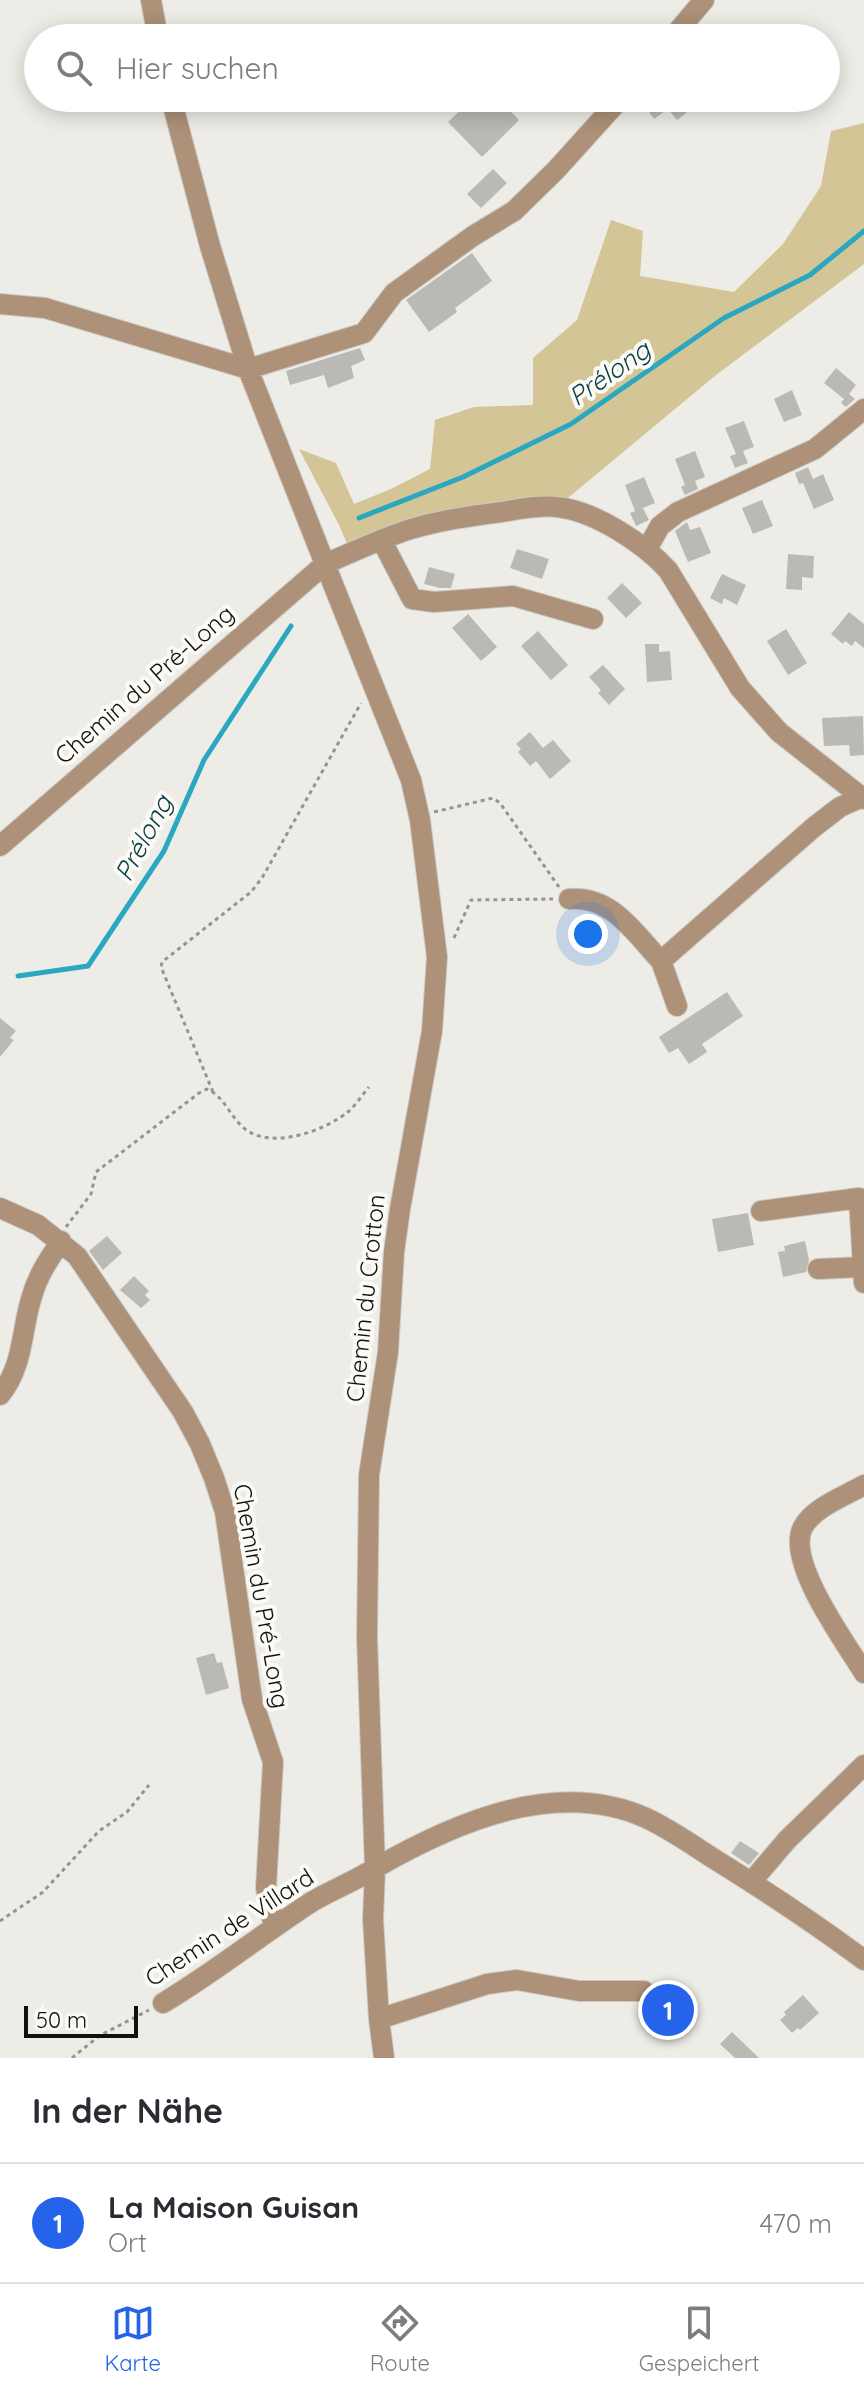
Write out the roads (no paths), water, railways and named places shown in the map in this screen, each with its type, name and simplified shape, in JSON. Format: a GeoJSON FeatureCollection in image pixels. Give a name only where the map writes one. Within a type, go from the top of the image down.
{"type":"FeatureCollection","features":[{"type":"Feature","properties":{"kind":"street"},"geometry":{"type":"LineString","coordinates":[[151,0],[155,24]]}},
{"type":"Feature","properties":{"kind":"street"},"geometry":{"type":"LineString","coordinates":[[684,24],[704,0]]}},
{"type":"Feature","properties":{"kind":"street","name":"Chemin du Crotton"},"geometry":{"type":"LineString","coordinates":[[175,112],[210,246],[248,369],[411,780],[437,957],[432,1031],[400,1209],[388,1352],[369,1475],[367,1650],[375,1869],[373,1919],[384,2058]]}},
{"type":"Feature","properties":{"kind":"street"},"geometry":{"type":"LineString","coordinates":[[0,304],[45,308],[248,369],[364,333],[394,293],[473,236],[514,211],[608,112]]}},
{"type":"Feature","properties":{"kind":"street"},"geometry":{"type":"LineString","coordinates":[[647,549],[660,526],[678,512],[815,449],[864,409]]}},
{"type":"Feature","properties":{"kind":"street","name":"Chemin du Pré-Long"},"geometry":{"type":"LineString","coordinates":[[0,846],[325,564],[410,529],[456,518],[529,508],[557,507],[580,513],[647,549],[668,570],[740,688],[779,732],[862,798]]}},
{"type":"Feature","properties":{"kind":"street"},"geometry":{"type":"LineString","coordinates":[[382,541],[412,599],[434,602],[513,596],[593,619]]}},
{"type":"Feature","properties":{"kind":"street"},"geometry":{"type":"LineString","coordinates":[[661,961],[823,820],[840,807],[862,798]]}},
{"type":"Feature","properties":{"kind":"street"},"geometry":{"type":"LineString","coordinates":[[569,899],[601,902],[616,913],[661,961],[677,1006]]}},
{"type":"Feature","properties":{"kind":"street"},"geometry":{"type":"LineString","coordinates":[[761,1211],[859,1198],[863,1275],[818,1269]]}},
{"type":"Feature","properties":{"kind":"street","name":"Chemin du Pré-Long"},"geometry":{"type":"LineString","coordinates":[[0,1208],[38,1225],[77,1256],[183,1412],[200,1444],[225,1512],[252,1699],[273,1762],[275,1776],[266,1888],[274,1928]]}},
{"type":"Feature","properties":{"kind":"street"},"geometry":{"type":"LineString","coordinates":[[0,1395],[21,1357],[31,1297],[44,1265],[61,1241]]}},
{"type":"Feature","properties":{"kind":"street"},"geometry":{"type":"LineString","coordinates":[[864,1485],[816,1513],[802,1528],[800,1543],[801,1562],[826,1612],[864,1673]]}},
{"type":"Feature","properties":{"kind":"street"},"geometry":{"type":"LineString","coordinates":[[752,1881],[787,1840],[864,1765]]}},
{"type":"Feature","properties":{"kind":"street","name":"Chemin de Villard"},"geometry":{"type":"LineString","coordinates":[[163,2003],[314,1901],[441,1832],[516,1809],[555,1802],[595,1803],[645,1818],[752,1881],[864,1960]]}},
{"type":"Feature","properties":{"kind":"street"},"geometry":{"type":"LineString","coordinates":[[379,2019],[487,1984],[517,1980],[579,1991],[644,1991]]}},
{"type":"Feature","properties":{"kind":"waterway","name":"Prélong"},"geometry":{"type":"LineString","coordinates":[[359,518],[463,477],[571,424],[724,318],[810,275],[864,231]]}},
{"type":"Feature","properties":{"kind":"waterway","name":"Prélong"},"geometry":{"type":"LineString","coordinates":[[18,976],[88,966],[164,851],[204,760],[291,626]]}},
{"type":"Feature","properties":{"kind":"place","name":"La Maison Guisan"},"geometry":{"type":"Point","coordinates":[668,2010]}}]}
